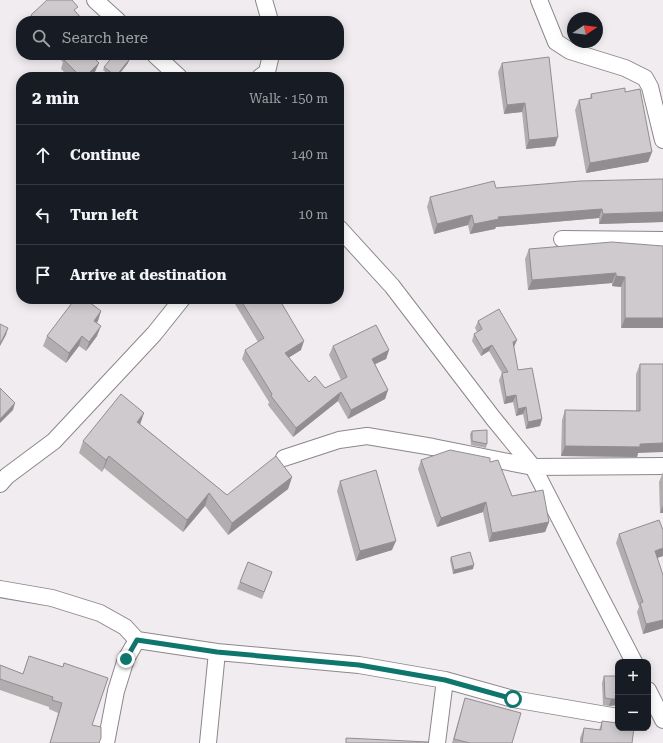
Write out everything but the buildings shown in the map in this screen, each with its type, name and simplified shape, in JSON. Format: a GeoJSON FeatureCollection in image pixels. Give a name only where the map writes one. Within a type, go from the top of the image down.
{"type":"FeatureCollection","features":[{"type":"Feature","properties":{"kind":"street"},"geometry":{"type":"LineString","coordinates":[[95,0],[113,16]]}},
{"type":"Feature","properties":{"kind":"street"},"geometry":{"type":"LineString","coordinates":[[264,0],[269,16]]}},
{"type":"Feature","properties":{"kind":"street"},"geometry":{"type":"LineString","coordinates":[[539,0],[556,42],[570,51],[626,68],[645,78],[650,87],[663,140]]}},
{"type":"Feature","properties":{"kind":"street"},"geometry":{"type":"LineString","coordinates":[[160,60],[174,72]]}},
{"type":"Feature","properties":{"kind":"street"},"geometry":{"type":"LineString","coordinates":[[267,72],[270,60]]}},
{"type":"Feature","properties":{"kind":"street"},"geometry":{"type":"LineString","coordinates":[[344,233],[392,286],[493,418],[533,467],[632,659]]}},
{"type":"Feature","properties":{"kind":"street"},"geometry":{"type":"LineString","coordinates":[[562,239],[663,240]]}},
{"type":"Feature","properties":{"kind":"street"},"geometry":{"type":"LineString","coordinates":[[0,484],[7,476],[54,441],[154,334],[178,304]]}},
{"type":"Feature","properties":{"kind":"street"},"geometry":{"type":"LineString","coordinates":[[284,458],[339,440],[367,436],[433,447],[533,467],[663,466]]}},
{"type":"Feature","properties":{"kind":"street"},"geometry":{"type":"LineString","coordinates":[[0,589],[52,598],[100,613],[125,627],[137,640],[217,652],[359,665],[445,680],[513,699],[615,716]]}},
{"type":"Feature","properties":{"kind":"street"},"geometry":{"type":"LineString","coordinates":[[106,743],[116,691],[126,659],[137,640]]}},
{"type":"Feature","properties":{"kind":"street"},"geometry":{"type":"LineString","coordinates":[[208,743],[217,652]]}},
{"type":"Feature","properties":{"kind":"street"},"geometry":{"type":"LineString","coordinates":[[437,743],[445,680]]}},
{"type":"Feature","properties":{"kind":"street"},"geometry":{"type":"LineString","coordinates":[[650,695],[663,720]]}},
{"type":"Feature","properties":{"kind":"street"},"geometry":{"type":"LineString","coordinates":[[651,722],[663,724]]}},
{"type":"Feature","properties":{"kind":"route"},"geometry":{"type":"LineString","coordinates":[[126,659],[137,640],[217,652],[359,665],[445,680],[513,699]]}}]}
